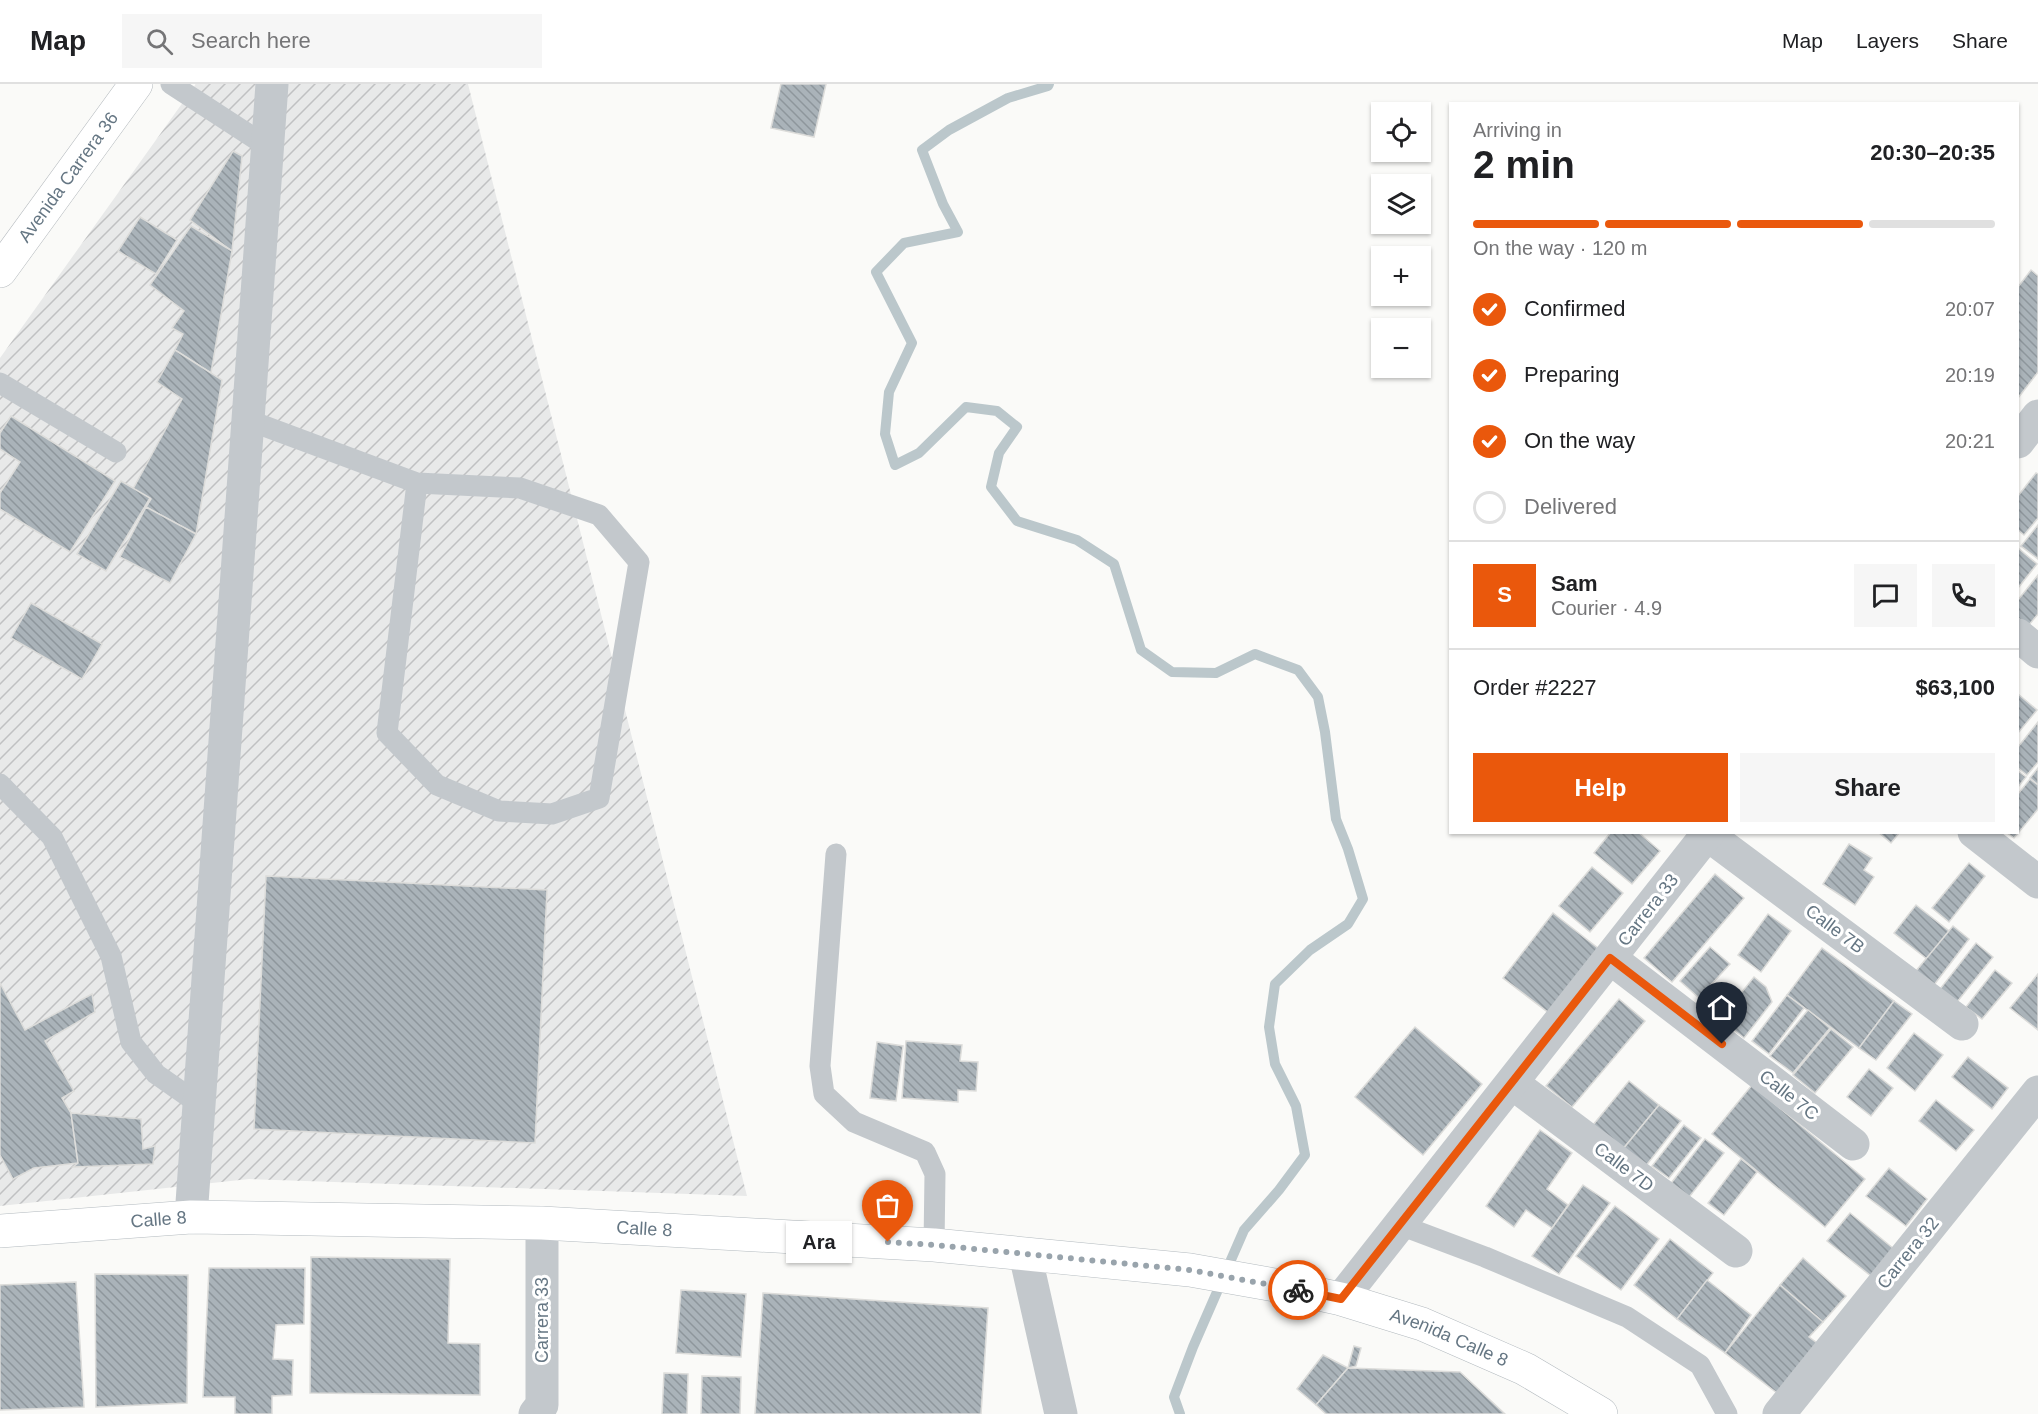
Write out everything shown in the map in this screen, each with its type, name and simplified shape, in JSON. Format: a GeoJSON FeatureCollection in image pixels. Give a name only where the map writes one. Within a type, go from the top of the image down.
{"type":"FeatureCollection","features":[{"type":"Feature","properties":{"kind":"main road","name":"Avenida Carrera 36"},"geometry":{"type":"LineString","coordinates":[[0,271],[136,84]]}},
{"type":"Feature","properties":{"kind":"main road","name":"Calle 8"},"geometry":{"type":"LineString","coordinates":[[0,1231],[191,1217],[542,1223],[934,1245],[1190,1270],[1286,1287]]}},
{"type":"Feature","properties":{"kind":"main road","name":"Avenida Calle 8"},"geometry":{"type":"LineString","coordinates":[[1286,1287],[1341,1299],[1422,1324],[1525,1369],[1601,1414]]}},
{"type":"Feature","properties":{"kind":"street"},"geometry":{"type":"LineString","coordinates":[[191,1217],[272,84]]}},
{"type":"Feature","properties":{"kind":"street"},"geometry":{"type":"LineString","coordinates":[[2019,636],[2038,652]]}},
{"type":"Feature","properties":{"kind":"street","name":"Carrera 33"},"geometry":{"type":"LineString","coordinates":[[1341,1299],[1709,834]]}},
{"type":"Feature","properties":{"kind":"street","name":"Calle 7B"},"geometry":{"type":"LineString","coordinates":[[1709,834],[1962,1024]]}},
{"type":"Feature","properties":{"kind":"street"},"geometry":{"type":"LineString","coordinates":[[1977,834],[2038,882]]}},
{"type":"Feature","properties":{"kind":"street","name":"Calle 7C"},"geometry":{"type":"LineString","coordinates":[[1610,958],[1853,1144]]}},
{"type":"Feature","properties":{"kind":"street","name":"Calle 7D"},"geometry":{"type":"LineString","coordinates":[[1512,1083],[1736,1251]]}},
{"type":"Feature","properties":{"kind":"street","name":"Carrera 32"},"geometry":{"type":"LineString","coordinates":[[1779,1414],[2038,1092]]}},
{"type":"Feature","properties":{"kind":"street","name":"Carrera 33"},"geometry":{"type":"LineString","coordinates":[[535,1414],[542,1405],[542,1223]]}},
{"type":"Feature","properties":{"kind":"street"},"geometry":{"type":"LineString","coordinates":[[1025,1254],[1060,1414]]}},
{"type":"Feature","properties":{"kind":"lane"},"geometry":{"type":"LineString","coordinates":[[171,84],[268,147]]}},
{"type":"Feature","properties":{"kind":"lane"},"geometry":{"type":"LineString","coordinates":[[0,383],[116,452]]}},
{"type":"Feature","properties":{"kind":"lane"},"geometry":{"type":"LineString","coordinates":[[248,420],[417,483],[520,488],[599,515],[639,562],[599,798],[552,814],[499,811],[437,785],[387,733],[417,483]]}},
{"type":"Feature","properties":{"kind":"lane"},"geometry":{"type":"LineString","coordinates":[[0,784],[52,837],[111,956],[131,1042],[156,1074],[199,1104]]}},
{"type":"Feature","properties":{"kind":"lane"},"geometry":{"type":"LineString","coordinates":[[836,854],[820,1066],[824,1094],[854,1122],[925,1152],[935,1174],[934,1245]]}},
{"type":"Feature","properties":{"kind":"lane"},"geometry":{"type":"LineString","coordinates":[[1400,1225],[1485,1257],[1627,1317],[1700,1365],[1727,1414]]}},
{"type":"Feature","properties":{"kind":"shaded area"},"geometry":{"type":"Polygon","coordinates":[[[196,84],[468,84],[747,1196],[249,1179],[0,1206],[0,358],[196,84]]]}},
{"type":"Feature","properties":{"kind":"building"},"geometry":{"type":"Polygon","coordinates":[[[781,84],[826,84],[814,137],[771,128],[781,84]]]}},
{"type":"Feature","properties":{"kind":"building"},"geometry":{"type":"Polygon","coordinates":[[[233,151],[242,156],[232,251],[190,220],[233,151]]]}},
{"type":"Feature","properties":{"kind":"building"},"geometry":{"type":"Polygon","coordinates":[[[140,217],[177,240],[156,274],[118,251],[140,217]]]}},
{"type":"Feature","properties":{"kind":"building"},"geometry":{"type":"Polygon","coordinates":[[[191,226],[232,251],[211,373],[175,350],[183,334],[172,328],[184,311],[150,285],[191,226]]]}},
{"type":"Feature","properties":{"kind":"building"},"geometry":{"type":"Polygon","coordinates":[[[2031,270],[2038,276],[2038,372],[2019,397],[2019,286],[2031,270]]]}},
{"type":"Feature","properties":{"kind":"building"},"geometry":{"type":"Polygon","coordinates":[[[175,350],[222,380],[196,534],[146,507],[151,499],[133,489],[182,399],[157,382],[175,350]]]}},
{"type":"Feature","properties":{"kind":"building"},"geometry":{"type":"Polygon","coordinates":[[[11,416],[115,481],[70,552],[0,509],[0,493],[20,462],[0,449],[0,433],[11,416]]]}},
{"type":"Feature","properties":{"kind":"building"},"geometry":{"type":"Polygon","coordinates":[[[2036,473],[2038,474],[2038,518],[2024,535],[2019,531],[2019,495],[2036,473]]]}},
{"type":"Feature","properties":{"kind":"building"},"geometry":{"type":"Polygon","coordinates":[[[121,481],[150,498],[106,571],[77,554],[121,481]]]}},
{"type":"Feature","properties":{"kind":"building"},"geometry":{"type":"Polygon","coordinates":[[[146,507],[196,534],[170,583],[120,557],[146,507]]]}},
{"type":"Feature","properties":{"kind":"building"},"geometry":{"type":"Polygon","coordinates":[[[2038,525],[2038,559],[2021,546],[2038,525]]]}},
{"type":"Feature","properties":{"kind":"building"},"geometry":{"type":"Polygon","coordinates":[[[2019,549],[2037,564],[2019,587],[2019,549]]]}},
{"type":"Feature","properties":{"kind":"building"},"geometry":{"type":"Polygon","coordinates":[[[2038,575],[2038,614],[2028,626],[2019,619],[2019,599],[2038,575]]]}},
{"type":"Feature","properties":{"kind":"building"},"geometry":{"type":"Polygon","coordinates":[[[31,603],[102,644],[82,679],[11,638],[31,603]]]}},
{"type":"Feature","properties":{"kind":"building"},"geometry":{"type":"Polygon","coordinates":[[[2019,695],[2037,710],[2019,732],[2019,695]]]}},
{"type":"Feature","properties":{"kind":"building"},"geometry":{"type":"Polygon","coordinates":[[[2038,722],[2038,762],[2027,775],[2019,769],[2019,746],[2038,722]]]}},
{"type":"Feature","properties":{"kind":"building"},"geometry":{"type":"Polygon","coordinates":[[[2038,768],[2038,785],[2030,778],[2038,768]]]}},
{"type":"Feature","properties":{"kind":"building"},"geometry":{"type":"Polygon","coordinates":[[[2019,772],[2026,777],[2019,786],[2019,772]]]}},
{"type":"Feature","properties":{"kind":"building"},"geometry":{"type":"Polygon","coordinates":[[[2030,779],[2038,785],[2038,809],[2019,832],[2019,793],[2030,779]]]}},
{"type":"Feature","properties":{"kind":"building"},"geometry":{"type":"Polygon","coordinates":[[[1609,834],[1640,834],[1660,851],[1632,884],[1594,853],[1609,834]]]}},
{"type":"Feature","properties":{"kind":"building"},"geometry":{"type":"Polygon","coordinates":[[[1880,834],[1898,834],[1891,843],[1880,834]]]}},
{"type":"Feature","properties":{"kind":"building"},"geometry":{"type":"Polygon","coordinates":[[[1849,844],[1872,858],[1864,870],[1874,877],[1855,905],[1823,884],[1849,844]]]}},
{"type":"Feature","properties":{"kind":"building"},"geometry":{"type":"Polygon","coordinates":[[[1969,863],[1985,876],[1949,922],[1932,908],[1969,863]]]}},
{"type":"Feature","properties":{"kind":"building"},"geometry":{"type":"Polygon","coordinates":[[[1592,867],[1623,893],[1590,932],[1559,906],[1592,867]]]}},
{"type":"Feature","properties":{"kind":"building"},"geometry":{"type":"Polygon","coordinates":[[[1715,874],[1744,898],[1672,982],[1644,958],[1715,874]]]}},
{"type":"Feature","properties":{"kind":"building"},"geometry":{"type":"Polygon","coordinates":[[[266,876],[547,890],[535,1143],[254,1129],[266,876]]]}},
{"type":"Feature","properties":{"kind":"building"},"geometry":{"type":"Polygon","coordinates":[[[1916,905],[1949,931],[1927,959],[1894,933],[1916,905]]]}},
{"type":"Feature","properties":{"kind":"building"},"geometry":{"type":"Polygon","coordinates":[[[1553,913],[1608,956],[1558,1020],[1503,978],[1553,913]]]}},
{"type":"Feature","properties":{"kind":"building"},"geometry":{"type":"Polygon","coordinates":[[[1768,914],[1791,931],[1761,972],[1738,955],[1768,914]]]}},
{"type":"Feature","properties":{"kind":"building"},"geometry":{"type":"Polygon","coordinates":[[[1953,926],[1969,939],[1934,985],[1916,971],[1953,926]]]}},
{"type":"Feature","properties":{"kind":"building"},"geometry":{"type":"Polygon","coordinates":[[[1976,943],[1993,957],[1957,1002],[1940,989],[1976,943]]]}},
{"type":"Feature","properties":{"kind":"building"},"geometry":{"type":"Polygon","coordinates":[[[1710,947],[1730,964],[1699,998],[1680,981],[1710,947]]]}},
{"type":"Feature","properties":{"kind":"building"},"geometry":{"type":"Polygon","coordinates":[[[1822,948],[1894,1001],[1859,1048],[1787,995],[1822,948]]]}},
{"type":"Feature","properties":{"kind":"building"},"geometry":{"type":"Polygon","coordinates":[[[1995,970],[2012,983],[1982,1019],[1966,1007],[1995,970]]]}},
{"type":"Feature","properties":{"kind":"building"},"geometry":{"type":"Polygon","coordinates":[[[2038,974],[2038,1030],[2010,1008],[2038,974]]]}},
{"type":"Feature","properties":{"kind":"building"},"geometry":{"type":"Polygon","coordinates":[[[1754,977],[1766,987],[1772,1002],[1744,1038],[1720,1019],[1754,977]]]}},
{"type":"Feature","properties":{"kind":"building"},"geometry":{"type":"Polygon","coordinates":[[[0,983],[25,1030],[92,994],[95,1012],[45,1041],[74,1091],[62,1098],[71,1113],[78,1163],[34,1168],[13,1179],[0,1155],[0,983]]]}},
{"type":"Feature","properties":{"kind":"building"},"geometry":{"type":"Polygon","coordinates":[[[1787,995],[1804,1008],[1769,1054],[1752,1041],[1787,995]]]}},
{"type":"Feature","properties":{"kind":"building"},"geometry":{"type":"Polygon","coordinates":[[[1619,999],[1645,1021],[1572,1107],[1546,1086],[1619,999]]]}},
{"type":"Feature","properties":{"kind":"building"},"geometry":{"type":"Polygon","coordinates":[[[1894,1001],[1912,1014],[1876,1060],[1859,1048],[1894,1001]]]}},
{"type":"Feature","properties":{"kind":"building"},"geometry":{"type":"Polygon","coordinates":[[[1808,1010],[1830,1028],[1793,1073],[1770,1056],[1808,1010]]]}},
{"type":"Feature","properties":{"kind":"building"},"geometry":{"type":"Polygon","coordinates":[[[1415,1027],[1482,1084],[1423,1155],[1355,1097],[1415,1027]]]}},
{"type":"Feature","properties":{"kind":"building"},"geometry":{"type":"Polygon","coordinates":[[[1831,1029],[1853,1047],[1815,1093],[1793,1075],[1831,1029]]]}},
{"type":"Feature","properties":{"kind":"building"},"geometry":{"type":"Polygon","coordinates":[[[1914,1033],[1943,1055],[1915,1091],[1887,1068],[1914,1033]]]}},
{"type":"Feature","properties":{"kind":"building"},"geometry":{"type":"Polygon","coordinates":[[[906,1041],[962,1045],[960,1061],[978,1062],[976,1091],[958,1090],[958,1102],[902,1098],[906,1041]]]}},
{"type":"Feature","properties":{"kind":"building"},"geometry":{"type":"Polygon","coordinates":[[[877,1042],[903,1046],[896,1101],[870,1098],[877,1042]]]}},
{"type":"Feature","properties":{"kind":"building"},"geometry":{"type":"Polygon","coordinates":[[[1968,1057],[2008,1088],[1992,1109],[1952,1077],[1968,1057]]]}},
{"type":"Feature","properties":{"kind":"building"},"geometry":{"type":"Polygon","coordinates":[[[1869,1069],[1893,1088],[1871,1116],[1847,1097],[1869,1069]]]}},
{"type":"Feature","properties":{"kind":"building"},"geometry":{"type":"Polygon","coordinates":[[[1629,1081],[1659,1105],[1623,1149],[1593,1125],[1629,1081]]]}},
{"type":"Feature","properties":{"kind":"building"},"geometry":{"type":"Polygon","coordinates":[[[1752,1085],[1865,1179],[1825,1227],[1712,1134],[1752,1085]]]}},
{"type":"Feature","properties":{"kind":"building"},"geometry":{"type":"Polygon","coordinates":[[[1936,1100],[1974,1130],[1956,1151],[1919,1121],[1936,1100]]]}},
{"type":"Feature","properties":{"kind":"building"},"geometry":{"type":"Polygon","coordinates":[[[1659,1105],[1681,1121],[1645,1167],[1623,1149],[1659,1105]]]}},
{"type":"Feature","properties":{"kind":"building"},"geometry":{"type":"Polygon","coordinates":[[[71,1113],[141,1119],[143,1149],[155,1146],[153,1164],[73,1167],[78,1163],[71,1113]]]}},
{"type":"Feature","properties":{"kind":"building"},"geometry":{"type":"Polygon","coordinates":[[[1684,1125],[1701,1138],[1669,1178],[1652,1166],[1684,1125]]]}},
{"type":"Feature","properties":{"kind":"building"},"geometry":{"type":"Polygon","coordinates":[[[1540,1130],[1572,1153],[1547,1189],[1568,1205],[1552,1228],[1526,1210],[1514,1227],[1486,1206],[1540,1130]]]}},
{"type":"Feature","properties":{"kind":"building"},"geometry":{"type":"Polygon","coordinates":[[[1705,1139],[1724,1153],[1686,1201],[1669,1186],[1705,1139]]]}},
{"type":"Feature","properties":{"kind":"building"},"geometry":{"type":"Polygon","coordinates":[[[1741,1159],[1757,1172],[1724,1215],[1708,1203],[1741,1159]]]}},
{"type":"Feature","properties":{"kind":"building"},"geometry":{"type":"Polygon","coordinates":[[[1889,1168],[1927,1199],[1906,1226],[1866,1196],[1889,1168]]]}},
{"type":"Feature","properties":{"kind":"building"},"geometry":{"type":"Polygon","coordinates":[[[1583,1185],[1610,1203],[1559,1274],[1532,1256],[1583,1185]]]}},
{"type":"Feature","properties":{"kind":"building"},"geometry":{"type":"Polygon","coordinates":[[[1615,1206],[1659,1239],[1621,1290],[1576,1256],[1615,1206]]]}},
{"type":"Feature","properties":{"kind":"building"},"geometry":{"type":"Polygon","coordinates":[[[1850,1213],[1894,1249],[1871,1276],[1827,1241],[1850,1213]]]}},
{"type":"Feature","properties":{"kind":"building"},"geometry":{"type":"Polygon","coordinates":[[[1670,1239],[1713,1273],[1677,1319],[1634,1285],[1670,1239]]]}},
{"type":"Feature","properties":{"kind":"building"},"geometry":{"type":"Polygon","coordinates":[[[311,1257],[450,1259],[448,1343],[480,1344],[480,1395],[310,1393],[311,1257]]]}},
{"type":"Feature","properties":{"kind":"building"},"geometry":{"type":"Polygon","coordinates":[[[1803,1258],[1846,1296],[1823,1322],[1780,1285],[1803,1258]]]}},
{"type":"Feature","properties":{"kind":"building"},"geometry":{"type":"Polygon","coordinates":[[[209,1268],[305,1268],[304,1324],[276,1325],[273,1359],[293,1360],[292,1395],[272,1396],[272,1414],[235,1414],[235,1397],[203,1397],[209,1268]]]}},
{"type":"Feature","properties":{"kind":"building"},"geometry":{"type":"Polygon","coordinates":[[[95,1274],[188,1275],[187,1403],[96,1407],[95,1274]]]}},
{"type":"Feature","properties":{"kind":"building"},"geometry":{"type":"Polygon","coordinates":[[[1707,1280],[1751,1315],[1725,1353],[1677,1319],[1707,1280]]]}},
{"type":"Feature","properties":{"kind":"building"},"geometry":{"type":"Polygon","coordinates":[[[76,1282],[84,1407],[0,1410],[0,1285],[76,1282]]]}},
{"type":"Feature","properties":{"kind":"building"},"geometry":{"type":"Polygon","coordinates":[[[1780,1285],[1823,1322],[1809,1337],[1817,1343],[1777,1393],[1725,1353],[1780,1285]]]}},
{"type":"Feature","properties":{"kind":"building"},"geometry":{"type":"Polygon","coordinates":[[[681,1290],[746,1294],[741,1357],[676,1353],[681,1290]]]}},
{"type":"Feature","properties":{"kind":"building"},"geometry":{"type":"Polygon","coordinates":[[[763,1293],[988,1308],[981,1414],[755,1414],[763,1293]]]}},
{"type":"Feature","properties":{"kind":"building"},"geometry":{"type":"Polygon","coordinates":[[[1354,1346],[1361,1348],[1356,1366],[1348,1368],[1354,1346]]]}},
{"type":"Feature","properties":{"kind":"building"},"geometry":{"type":"Polygon","coordinates":[[[1323,1355],[1348,1368],[1316,1405],[1297,1389],[1323,1355]]]}},
{"type":"Feature","properties":{"kind":"building"},"geometry":{"type":"Polygon","coordinates":[[[1348,1368],[1460,1372],[1505,1414],[1326,1414],[1316,1405],[1348,1368]]]}},
{"type":"Feature","properties":{"kind":"building"},"geometry":{"type":"Polygon","coordinates":[[[664,1373],[688,1374],[687,1414],[662,1414],[664,1373]]]}},
{"type":"Feature","properties":{"kind":"building"},"geometry":{"type":"Polygon","coordinates":[[[702,1376],[741,1377],[740,1414],[701,1414],[702,1376]]]}},
{"type":"Feature","properties":{"kind":"waterway"},"geometry":{"type":"LineString","coordinates":[[1049,84],[1008,98],[949,130],[922,150],[943,204],[958,232],[904,243],[876,272],[912,343],[889,392],[885,434],[895,465],[919,453],[966,407],[997,411],[1017,427],[999,453],[991,487],[1017,521],[1077,540],[1114,564],[1141,650],[1172,672],[1216,673],[1255,654],[1298,670],[1318,697],[1325,732],[1336,819],[1363,899],[1348,924],[1310,950],[1275,984],[1269,1027],[1275,1064],[1296,1106],[1305,1155],[1279,1190],[1244,1230],[1193,1347],[1174,1397],[1180,1414]]}},
{"type":"Feature","properties":{"kind":"way so far"},"geometry":{"type":"LineString","coordinates":[[888,1242],[1190,1270],[1298,1290]]}},
{"type":"Feature","properties":{"kind":"place","name":"Ara"},"geometry":{"type":"Point","coordinates":[888,1242]}},
{"type":"Feature","properties":{"kind":"route"},"geometry":{"type":"LineString","coordinates":[[1298,1290],[1341,1299],[1610,958],[1722,1044]]}}]}
